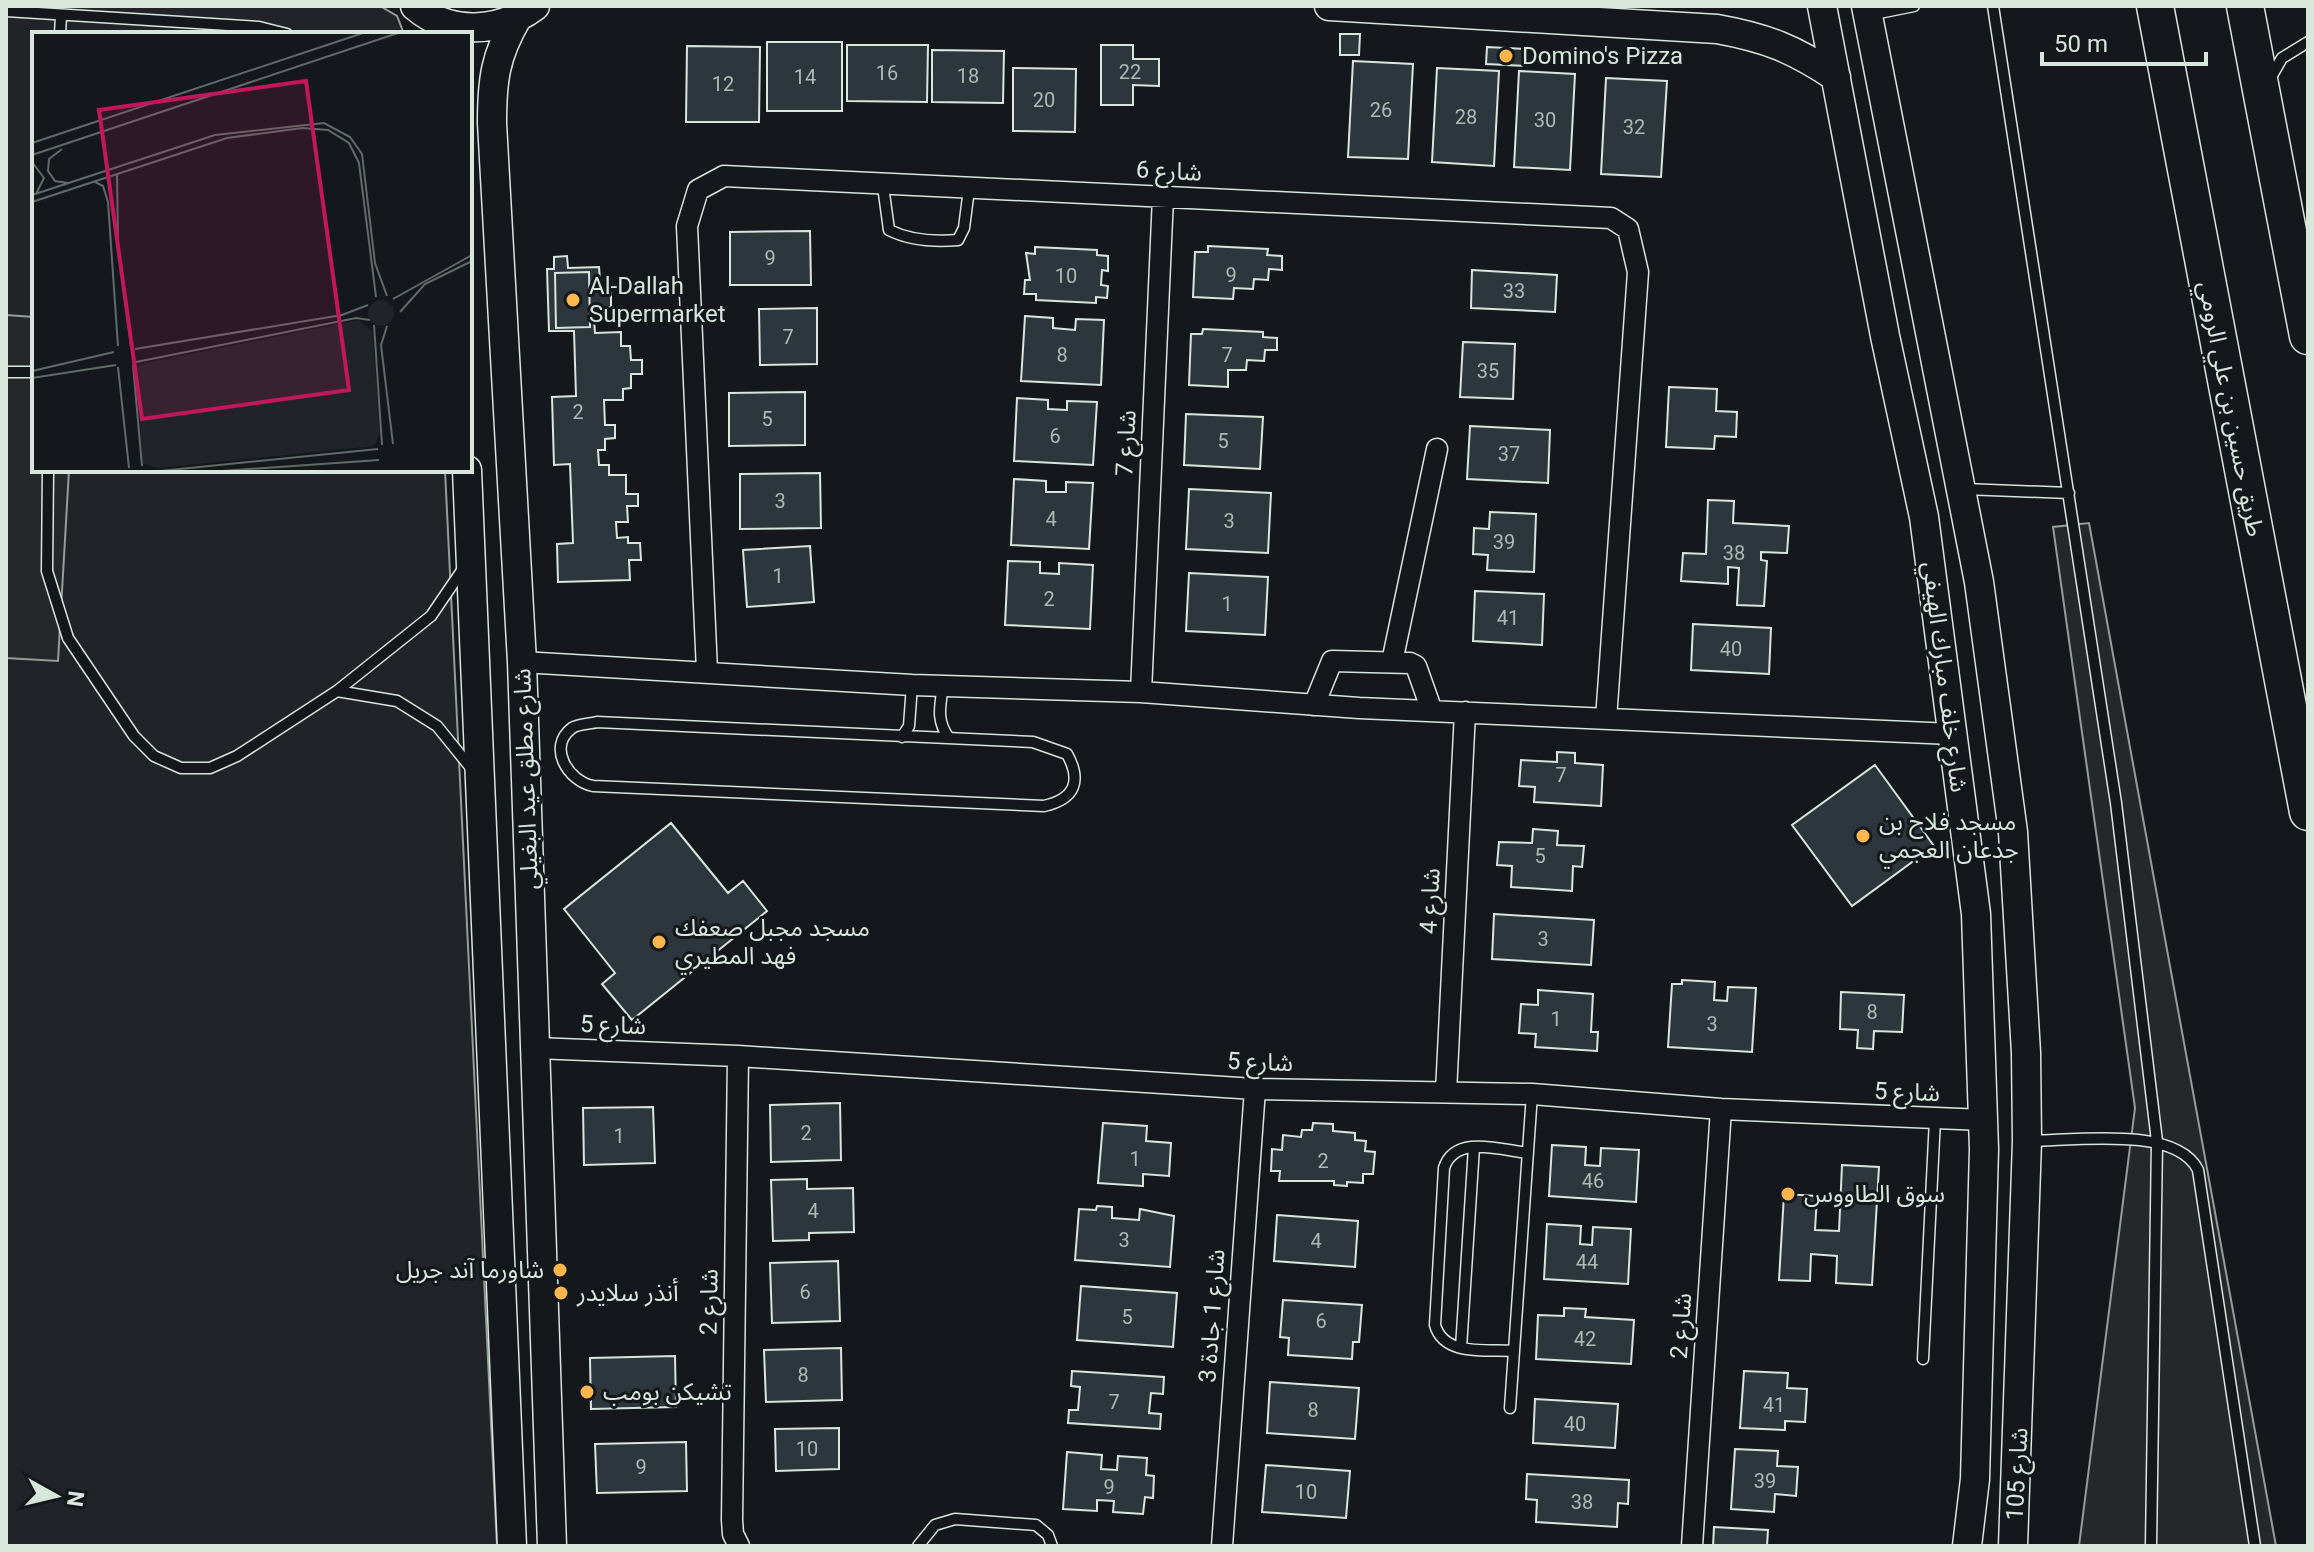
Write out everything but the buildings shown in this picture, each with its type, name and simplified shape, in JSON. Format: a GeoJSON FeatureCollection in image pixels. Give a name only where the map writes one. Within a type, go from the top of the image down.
{"type":"FeatureCollection","features":[{"type":"Feature","properties":{"kind":"highway"},"geometry":{"type":"LineString","coordinates":[[2245,6],[2308,336]]}},
{"type":"Feature","properties":{"kind":"highway","name":"طريق حسين بن علي الرومي"},"geometry":{"type":"LineString","coordinates":[[2155,12],[2308,812]]}},
{"type":"Feature","properties":{"kind":"street"},"geometry":{"type":"LineString","coordinates":[[1329,6],[1717,29],[1760,36],[1795,50],[1836,77]]}},
{"type":"Feature","properties":{"kind":"street"},"geometry":{"type":"LineString","coordinates":[[1638,25],[1657,17],[1664,6]]}},
{"type":"Feature","properties":{"kind":"street","name":"شارع خلف مبارك الهيفي"},"geometry":{"type":"LineString","coordinates":[[1822,6],[1885,336],[1924,517],[1976,914],[1984,1120],[1975,1404]]}},
{"type":"Feature","properties":{"kind":"street","name":"شارع خلف مبارك الهيفي"},"geometry":{"type":"LineString","coordinates":[[1867,11],[1962,489],[1998,701],[2013,832],[2026,1053],[2027,1141],[2020,1402]]}},
{"type":"Feature","properties":{"kind":"street"},"geometry":{"type":"LineString","coordinates":[[423,17],[468,28],[493,27],[526,12]]}},
{"type":"Feature","properties":{"kind":"street","name":"شارع مطلق عيد البغيلي"},"geometry":{"type":"LineString","coordinates":[[526,12],[504,41],[492,75],[492,123],[522,662],[552,1546]]}},
{"type":"Feature","properties":{"kind":"street","name":"شارع 6"},"geometry":{"type":"LineString","coordinates":[[707,671],[687,226],[698,190],[724,176],[883,186],[1611,218],[1628,229],[1638,272],[1606,719]]}},
{"type":"Feature","properties":{"kind":"street","name":"شارع 7"},"geometry":{"type":"LineString","coordinates":[[1141,692],[1163,197]]}},
{"type":"Feature","properties":{"kind":"street"},"geometry":{"type":"LineString","coordinates":[[1885,336],[1892,344],[1912,347],[1921,342],[1928,322]]}},
{"type":"Feature","properties":{"kind":"street"},"geometry":{"type":"LineString","coordinates":[[1898,401],[1908,382],[1919,379],[1940,386]]}},
{"type":"Feature","properties":{"kind":"street"},"geometry":{"type":"LineString","coordinates":[[1392,662],[1437,449]]}},
{"type":"Feature","properties":{"kind":"street","name":"شارع مطلق عيد البغيلي"},"geometry":{"type":"LineString","coordinates":[[467,472],[477,775],[512,1546]]}},
{"type":"Feature","properties":{"kind":"street"},"geometry":{"type":"LineString","coordinates":[[1314,705],[1332,661],[1392,662],[1416,666],[1432,711]]}},
{"type":"Feature","properties":{"kind":"street"},"geometry":{"type":"LineString","coordinates":[[522,662],[912,685],[1141,692],[1314,705],[1952,734]]}},
{"type":"Feature","properties":{"kind":"street","name":"شارع 4"},"geometry":{"type":"LineString","coordinates":[[1446,1092],[1465,712]]}},
{"type":"Feature","properties":{"kind":"street","name":"شارع 5"},"geometry":{"type":"LineString","coordinates":[[535,1048],[738,1056],[1255,1089],[1532,1094],[1721,1109],[1984,1120]]}},
{"type":"Feature","properties":{"kind":"street","name":"شارع 2"},"geometry":{"type":"LineString","coordinates":[[738,1056],[732,1520],[733,1534],[739,1546]]}},
{"type":"Feature","properties":{"kind":"street","name":"شارع 1 جادة 3"},"geometry":{"type":"LineString","coordinates":[[1222,1546],[1255,1089]]}},
{"type":"Feature","properties":{"kind":"street","name":"شارع 2"},"geometry":{"type":"LineString","coordinates":[[1692,1546],[1721,1109]]}},
{"type":"Feature","properties":{"kind":"street"},"geometry":{"type":"LineString","coordinates":[[1975,1404],[1984,1413],[1997,1416],[2020,1402]]}},
{"type":"Feature","properties":{"kind":"street","name":"شارع 105"},"geometry":{"type":"LineString","coordinates":[[2013,1546],[2020,1402]]}},
{"type":"Feature","properties":{"kind":"street","name":"شارع 105"},"geometry":{"type":"LineString","coordinates":[[1967,1546],[1975,1479],[1975,1404]]}},
{"type":"Feature","properties":{"kind":"lane"},"geometry":{"type":"LineString","coordinates":[[1867,11],[1914,6]]}},
{"type":"Feature","properties":{"kind":"lane"},"geometry":{"type":"LineString","coordinates":[[1993,6],[2116,803],[2157,1141],[2151,1546]]}},
{"type":"Feature","properties":{"kind":"lane"},"geometry":{"type":"LineString","coordinates":[[6,11],[259,27],[279,32]]}},
{"type":"Feature","properties":{"kind":"lane"},"geometry":{"type":"LineString","coordinates":[[60,32],[61,16]]}},
{"type":"Feature","properties":{"kind":"lane"},"geometry":{"type":"LineString","coordinates":[[2262,94],[2282,58],[2308,42]]}},
{"type":"Feature","properties":{"kind":"lane"},"geometry":{"type":"LineString","coordinates":[[883,186],[889,230],[902,237],[946,241],[958,240],[964,228],[969,189]]}},
{"type":"Feature","properties":{"kind":"lane"},"geometry":{"type":"LineString","coordinates":[[6,372],[32,372]]}},
{"type":"Feature","properties":{"kind":"lane"},"geometry":{"type":"LineString","coordinates":[[48,472],[45,549],[57,613],[80,660],[134,736],[154,756],[181,768],[210,768],[237,756],[337,691],[431,616],[470,558]]}},
{"type":"Feature","properties":{"kind":"lane"},"geometry":{"type":"LineString","coordinates":[[1962,489],[2069,493]]}},
{"type":"Feature","properties":{"kind":"lane"},"geometry":{"type":"LineString","coordinates":[[902,737],[909,726],[912,685]]}},
{"type":"Feature","properties":{"kind":"lane"},"geometry":{"type":"LineString","coordinates":[[943,686],[939,715],[941,728],[949,738]]}},
{"type":"Feature","properties":{"kind":"lane"},"geometry":{"type":"LineString","coordinates":[[337,691],[397,701],[437,726],[477,775]]}},
{"type":"Feature","properties":{"kind":"lane"},"geometry":{"type":"LineString","coordinates":[[597,722],[902,737],[1033,742],[1057,748],[1067,754],[1075,770],[1073,789],[1062,802],[1044,806],[593,786],[580,784],[568,774],[562,758],[564,738],[574,726],[597,722]]}},
{"type":"Feature","properties":{"kind":"lane"},"geometry":{"type":"LineString","coordinates":[[1510,1408],[1532,1094]]}},
{"type":"Feature","properties":{"kind":"lane"},"geometry":{"type":"LineString","coordinates":[[1923,1359],[1935,1119]]}},
{"type":"Feature","properties":{"kind":"lane"},"geometry":{"type":"LineString","coordinates":[[2027,1141],[2157,1141],[2184,1152],[2198,1170],[2255,1546]]}},
{"type":"Feature","properties":{"kind":"lane"},"geometry":{"type":"LineString","coordinates":[[1514,1351],[1461,1348],[1443,1342],[1435,1325],[1444,1168],[1451,1154],[1465,1147],[1528,1153]]}},
{"type":"Feature","properties":{"kind":"lane"},"geometry":{"type":"LineString","coordinates":[[1461,1348],[1474,1147]]}},
{"type":"Feature","properties":{"kind":"lane"},"geometry":{"type":"LineString","coordinates":[[918,1546],[935,1525],[955,1519],[1036,1525],[1048,1535],[1052,1546]]}},
{"type":"Feature","properties":{"kind":"shaded area"},"geometry":{"type":"Polygon","coordinates":[[[6,6],[380,6],[397,16],[403,32],[32,32],[32,472],[445,472],[497,1546],[6,1546],[6,6]]]}},
{"type":"Feature","properties":{"kind":"shaded area"},"geometry":{"type":"Polygon","coordinates":[[[6,315],[32,317],[32,472],[69,472],[58,661],[6,658],[6,315]]]}},
{"type":"Feature","properties":{"kind":"shaded area"},"geometry":{"type":"Polygon","coordinates":[[[2089,523],[2276,1546],[2079,1546],[2135,1108],[2053,527],[2089,523]]]}},
{"type":"Feature","properties":{"kind":"place","name":"Domino's Pizza"},"geometry":{"type":"Point","coordinates":[1506,56]}},
{"type":"Feature","properties":{"kind":"place","name":"Al-Dallah Supermarket"},"geometry":{"type":"Point","coordinates":[573,300]}},
{"type":"Feature","properties":{"kind":"place","name":"مسجد فلاح بن جدعان العجمي"},"geometry":{"type":"Point","coordinates":[1863,836]}},
{"type":"Feature","properties":{"kind":"place","name":"مسجد مجبل صعفك فهد المطيري"},"geometry":{"type":"Point","coordinates":[659,942]}},
{"type":"Feature","properties":{"kind":"place","name":"سوق الطاووس"},"geometry":{"type":"Point","coordinates":[1788,1194]}},
{"type":"Feature","properties":{"kind":"place","name":"شاورما آند جريل"},"geometry":{"type":"Point","coordinates":[560,1270]}},
{"type":"Feature","properties":{"kind":"place","name":"أنذر سلايدر"},"geometry":{"type":"Point","coordinates":[561,1293]}},
{"type":"Feature","properties":{"kind":"place","name":"تشيكن بومب"},"geometry":{"type":"Point","coordinates":[587,1392]}}]}
